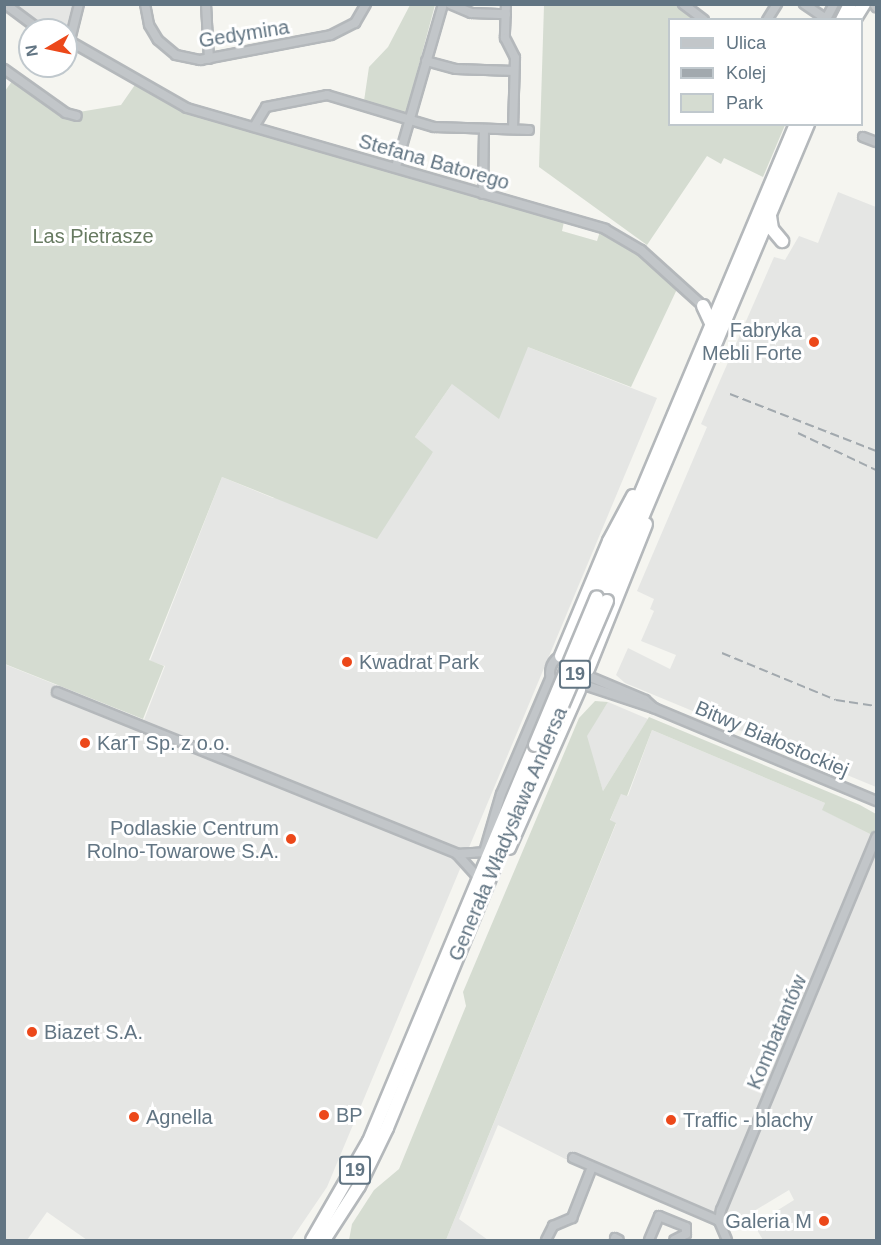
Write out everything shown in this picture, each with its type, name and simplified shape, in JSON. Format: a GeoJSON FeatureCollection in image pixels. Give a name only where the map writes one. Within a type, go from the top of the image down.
{"type":"FeatureCollection","features":[{"type":"Feature","properties":{"kind":"highway"},"geometry":{"type":"LineString","coordinates":[[842,18],[850,4]]}},
{"type":"Feature","properties":{"kind":"highway"},"geometry":{"type":"LineString","coordinates":[[854,18],[862,4]]}},
{"type":"Feature","properties":{"kind":"highway","name":"Generała Władysława Andersa"},"geometry":{"type":"LineString","coordinates":[[312,1240],[369,1141],[477,884],[602,599],[795,126]]}},
{"type":"Feature","properties":{"kind":"highway","name":"Generała Władysława Andersa"},"geometry":{"type":"LineString","coordinates":[[660,460],[756,247],[807,126]]}},
{"type":"Feature","properties":{"kind":"highway"},"geometry":{"type":"LineString","coordinates":[[756,247],[782,241],[772,229],[770,214]]}},
{"type":"Feature","properties":{"kind":"highway"},"geometry":{"type":"LineString","coordinates":[[712,325],[703,306],[722,301]]}},
{"type":"Feature","properties":{"kind":"highway"},"geometry":{"type":"LineString","coordinates":[[561,656],[614,530],[660,460]]}},
{"type":"Feature","properties":{"kind":"highway"},"geometry":{"type":"LineString","coordinates":[[588,673],[638,549],[660,460]]}},
{"type":"Feature","properties":{"kind":"highway"},"geometry":{"type":"LineString","coordinates":[[477,884],[524,819],[581,687]]}},
{"type":"Feature","properties":{"kind":"highway"},"geometry":{"type":"LineString","coordinates":[[477,884],[484,852]]}},
{"type":"Feature","properties":{"kind":"highway","name":"Generała Władysława Andersa"},"geometry":{"type":"LineString","coordinates":[[324,1240],[383,1137],[477,884]]}},
{"type":"Feature","properties":{"kind":"street"},"geometry":{"type":"LineString","coordinates":[[5,4],[24,18]]}},
{"type":"Feature","properties":{"kind":"street","name":"Gedymina"},"geometry":{"type":"LineString","coordinates":[[145,4],[153,34],[166,48],[184,58],[209,60],[331,35],[355,22],[366,4]]}},
{"type":"Feature","properties":{"kind":"street"},"geometry":{"type":"LineString","coordinates":[[206,4],[209,60]]}},
{"type":"Feature","properties":{"kind":"street"},"geometry":{"type":"LineString","coordinates":[[396,167],[444,4]]}},
{"type":"Feature","properties":{"kind":"street"},"geometry":{"type":"LineString","coordinates":[[450,4],[471,13],[506,9],[505,38],[514,54],[513,129]]}},
{"type":"Feature","properties":{"kind":"street"},"geometry":{"type":"LineString","coordinates":[[683,4],[701,18]]}},
{"type":"Feature","properties":{"kind":"street"},"geometry":{"type":"LineString","coordinates":[[768,18],[777,4]]}},
{"type":"Feature","properties":{"kind":"street"},"geometry":{"type":"LineString","coordinates":[[804,4],[825,18]]}},
{"type":"Feature","properties":{"kind":"street"},"geometry":{"type":"LineString","coordinates":[[827,18],[834,4]]}},
{"type":"Feature","properties":{"kind":"street","name":"Stefana Batorego"},"geometry":{"type":"LineString","coordinates":[[78,45],[140,79],[173,103],[396,167],[617,235],[640,250],[703,306]]}},
{"type":"Feature","properties":{"kind":"street"},"geometry":{"type":"LineString","coordinates":[[426,61],[456,69],[514,70]]}},
{"type":"Feature","properties":{"kind":"street"},"geometry":{"type":"LineString","coordinates":[[4,69],[66,113],[77,116]]}},
{"type":"Feature","properties":{"kind":"street"},"geometry":{"type":"LineString","coordinates":[[254,127],[266,107],[327,95],[444,128],[529,130]]}},
{"type":"Feature","properties":{"kind":"street"},"geometry":{"type":"LineString","coordinates":[[483,194],[484,129]]}},
{"type":"Feature","properties":{"kind":"street"},"geometry":{"type":"LineString","coordinates":[[863,137],[876,142]]}},
{"type":"Feature","properties":{"kind":"street"},"geometry":{"type":"LineString","coordinates":[[57,692],[457,854],[484,852],[501,794],[551,677],[552,665],[561,656],[580,657],[588,673],[581,687],[562,690],[551,677]]}},
{"type":"Feature","properties":{"kind":"street","name":"Bitwy Białostockiej"},"geometry":{"type":"LineString","coordinates":[[588,673],[645,700],[654,708]]}},
{"type":"Feature","properties":{"kind":"street","name":"Bitwy Białostockiej"},"geometry":{"type":"LineString","coordinates":[[581,687],[654,708],[876,801]]}},
{"type":"Feature","properties":{"kind":"street","name":"Kombatantów"},"geometry":{"type":"LineString","coordinates":[[719,1221],[876,837]]}},
{"type":"Feature","properties":{"kind":"street"},"geometry":{"type":"LineString","coordinates":[[457,854],[477,884]]}},
{"type":"Feature","properties":{"kind":"street"},"geometry":{"type":"LineString","coordinates":[[573,1158],[719,1221],[727,1240]]}},
{"type":"Feature","properties":{"kind":"street"},"geometry":{"type":"LineString","coordinates":[[546,1240],[553,1226],[572,1218],[592,1167]]}},
{"type":"Feature","properties":{"kind":"street"},"geometry":{"type":"LineString","coordinates":[[650,1240],[659,1216],[686,1227],[686,1234],[674,1240]]}},
{"type":"Feature","properties":{"kind":"shaded area"},"geometry":{"type":"Polygon","coordinates":[[[13,5],[73,5],[69,18],[31,18],[13,5]]]}},
{"type":"Feature","properties":{"kind":"shaded area"},"geometry":{"type":"Polygon","coordinates":[[[838,192],[876,207],[876,787],[625,683],[616,675],[628,648],[670,669],[676,655],[641,641],[654,611],[650,609],[654,599],[637,591],[707,427],[701,424],[774,257],[785,260],[799,236],[818,243],[838,192]]]}},
{"type":"Feature","properties":{"kind":"shaded area"},"geometry":{"type":"Polygon","coordinates":[[[528,347],[657,398],[327,1187],[291,1240],[87,1240],[47,1212],[27,1240],[5,1240],[4,664],[144,720],[165,666],[150,661],[222,477],[273,498],[433,453],[415,437],[452,384],[528,347]]]}},
{"type":"Feature","properties":{"kind":"shaded area"},"geometry":{"type":"Polygon","coordinates":[[[608,702],[648,719],[603,791],[586,736],[608,702]]]}},
{"type":"Feature","properties":{"kind":"shaded area"},"geometry":{"type":"Polygon","coordinates":[[[652,730],[825,803],[823,810],[876,837],[876,1240],[763,1240],[754,1225],[794,1200],[789,1190],[729,1226],[587,1170],[498,1125],[459,1219],[488,1240],[446,1240],[616,824],[610,821],[621,793],[628,796],[652,730]]]}},
{"type":"Feature","properties":{"kind":"green space"},"geometry":{"type":"Polygon","coordinates":[[[410,5],[435,5],[406,113],[364,101],[369,67],[388,47],[410,5]]]}},
{"type":"Feature","properties":{"kind":"green space"},"geometry":{"type":"Polygon","coordinates":[[[544,5],[678,5],[698,18],[668,18],[668,126],[785,126],[763,177],[724,158],[721,164],[707,156],[647,245],[539,167],[544,5]]]}},
{"type":"Feature","properties":{"kind":"green space","name":"Las Pietrasze"},"geometry":{"type":"Polygon","coordinates":[[[15,77],[67,114],[121,105],[139,79],[172,102],[565,217],[562,231],[597,241],[601,228],[617,235],[678,287],[631,387],[528,347],[499,419],[452,384],[415,437],[433,452],[377,539],[222,477],[149,660],[164,666],[143,719],[5,664],[5,91],[15,77]]]}},
{"type":"Feature","properties":{"kind":"green space"},"geometry":{"type":"Polygon","coordinates":[[[595,701],[608,702],[587,736],[603,791],[649,717],[860,805],[876,814],[876,837],[822,810],[825,803],[652,730],[627,796],[621,794],[610,820],[616,823],[446,1240],[349,1240],[352,1224],[374,1190],[399,1169],[466,1006],[463,992],[579,718],[595,701]]]}},
{"type":"Feature","properties":{"kind":"railway"},"geometry":{"type":"LineString","coordinates":[[730,394],[876,451]]}},
{"type":"Feature","properties":{"kind":"railway"},"geometry":{"type":"LineString","coordinates":[[798,433],[876,470]]}},
{"type":"Feature","properties":{"kind":"railway"},"geometry":{"type":"LineString","coordinates":[[722,653],[836,700],[876,706]]}},
{"type":"Feature","properties":{"kind":"place","name":"Fabryka Mebli Forte"},"geometry":{"type":"Point","coordinates":[814,342]}},
{"type":"Feature","properties":{"kind":"place","name":"Kwadrat Park"},"geometry":{"type":"Point","coordinates":[347,662]}},
{"type":"Feature","properties":{"kind":"place","name":"KarT Sp. z o.o."},"geometry":{"type":"Point","coordinates":[85,743]}},
{"type":"Feature","properties":{"kind":"place","name":"Podlaskie Centrum Rolno-Towarowe S.A."},"geometry":{"type":"Point","coordinates":[291,839]}},
{"type":"Feature","properties":{"kind":"place","name":"Biazet S.A."},"geometry":{"type":"Point","coordinates":[32,1032]}},
{"type":"Feature","properties":{"kind":"place","name":"BP"},"geometry":{"type":"Point","coordinates":[324,1115]}},
{"type":"Feature","properties":{"kind":"place","name":"Agnella"},"geometry":{"type":"Point","coordinates":[134,1117]}},
{"type":"Feature","properties":{"kind":"place","name":"Traffic - blachy"},"geometry":{"type":"Point","coordinates":[671,1120]}},
{"type":"Feature","properties":{"kind":"place","name":"Galeria M"},"geometry":{"type":"Point","coordinates":[824,1221]}}]}
